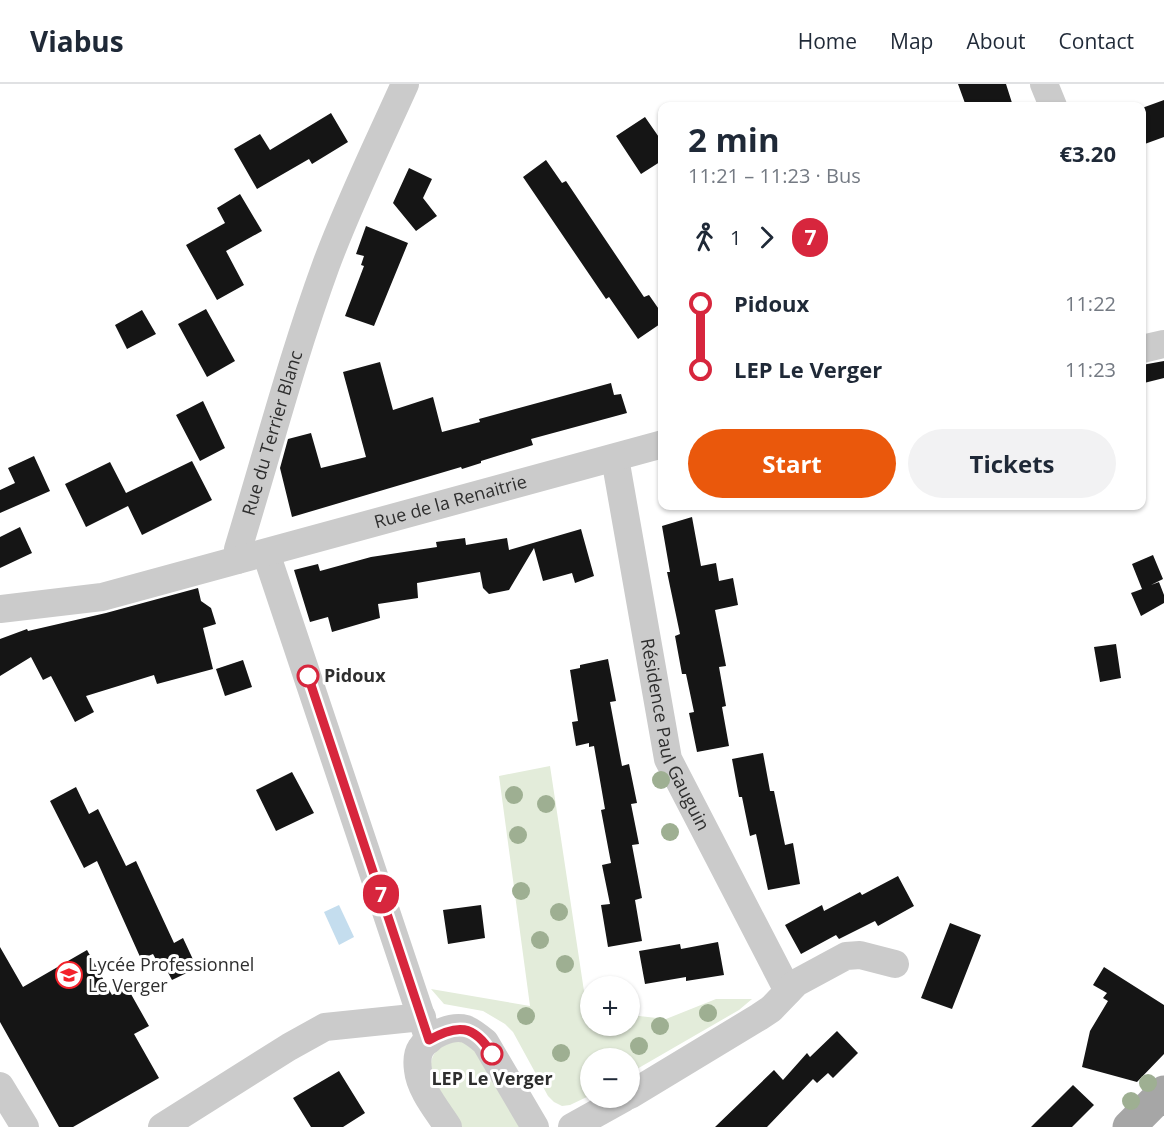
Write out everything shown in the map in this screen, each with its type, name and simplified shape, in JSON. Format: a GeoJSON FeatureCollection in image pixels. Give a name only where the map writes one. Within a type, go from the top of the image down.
{"type":"FeatureCollection","features":[{"type":"Feature","properties":{"kind":"main road"},"geometry":{"type":"LineString","coordinates":[[1133,1126],[1164,1092]]}},
{"type":"Feature","properties":{"kind":"street","name":"Rue du Terrier Blanc"},"geometry":{"type":"LineString","coordinates":[[237,560],[238,549],[308,315],[350,206],[405,84]]}},
{"type":"Feature","properties":{"kind":"street"},"geometry":{"type":"LineString","coordinates":[[1044,84],[1051,102]]}},
{"type":"Feature","properties":{"kind":"street"},"geometry":{"type":"LineString","coordinates":[[1146,348],[1164,344]]}},
{"type":"Feature","properties":{"kind":"street","name":"Rue de la Renaitrie"},"geometry":{"type":"LineString","coordinates":[[237,560],[658,445]]}},
{"type":"Feature","properties":{"kind":"street","name":"Résidence Paul Gauguin"},"geometry":{"type":"LineString","coordinates":[[615,458],[668,759],[788,991]]}},
{"type":"Feature","properties":{"kind":"street"},"geometry":{"type":"LineString","coordinates":[[266,552],[425,1028],[418,1056],[418,1072],[422,1084],[448,1127]]}},
{"type":"Feature","properties":{"kind":"street"},"geometry":{"type":"LineString","coordinates":[[0,609],[102,597],[237,560]]}},
{"type":"Feature","properties":{"kind":"street"},"geometry":{"type":"LineString","coordinates":[[640,1089],[771,1009],[788,991],[806,977],[853,954],[895,964]]}},
{"type":"Feature","properties":{"kind":"street"},"geometry":{"type":"LineString","coordinates":[[162,1127],[325,1027],[455,1028],[476,1034],[485,1042],[535,1127]]}},
{"type":"Feature","properties":{"kind":"street"},"geometry":{"type":"LineString","coordinates":[[0,1086],[25,1127]]}},
{"type":"Feature","properties":{"kind":"street"},"geometry":{"type":"LineString","coordinates":[[572,1127],[606,1108]]}},
{"type":"Feature","properties":{"kind":"green space"},"geometry":{"type":"Polygon","coordinates":[[[550,766],[582,976],[580,1036],[640,1036],[640,1016],[666,1019],[716,999],[752,999],[739,1010],[640,1067],[640,1048],[580,1048],[580,1100],[562,1106],[554,1102],[548,1096],[513,1032],[505,1024],[483,1011],[444,1004],[431,989],[530,1006],[499,776],[550,766]]]}},
{"type":"Feature","properties":{"kind":"green space"},"geometry":{"type":"Polygon","coordinates":[[[461,1040],[471,1043],[521,1127],[462,1127],[438,1090],[431,1065],[434,1054],[444,1046],[461,1040]]]}},
{"type":"Feature","properties":{"kind":"water"},"geometry":{"type":"Polygon","coordinates":[[[339,905],[354,937],[339,945],[324,912],[339,905]]]}},
{"type":"Feature","properties":{"kind":"building"},"geometry":{"type":"Polygon","coordinates":[[[958,84],[1006,84],[1012,102],[965,102],[958,84]]]}},
{"type":"Feature","properties":{"kind":"building"},"geometry":{"type":"Polygon","coordinates":[[[1164,100],[1164,137],[1146,144],[1146,107],[1164,100]]]}},
{"type":"Feature","properties":{"kind":"building"},"geometry":{"type":"Polygon","coordinates":[[[331,113],[348,142],[312,164],[309,159],[257,189],[234,149],[260,134],[270,150],[331,113]]]}},
{"type":"Feature","properties":{"kind":"building"},"geometry":{"type":"Polygon","coordinates":[[[645,117],[658,136],[658,163],[641,174],[616,136],[645,117]]]}},
{"type":"Feature","properties":{"kind":"building"},"geometry":{"type":"Polygon","coordinates":[[[546,160],[562,183],[566,181],[644,297],[649,295],[658,308],[658,325],[638,339],[609,297],[606,299],[523,177],[546,160]]]}},
{"type":"Feature","properties":{"kind":"building"},"geometry":{"type":"Polygon","coordinates":[[[409,168],[432,179],[423,198],[437,216],[416,231],[393,203],[409,168]]]}},
{"type":"Feature","properties":{"kind":"building"},"geometry":{"type":"Polygon","coordinates":[[[240,194],[262,231],[226,251],[244,285],[217,300],[186,245],[225,223],[217,208],[240,194]]]}},
{"type":"Feature","properties":{"kind":"building"},"geometry":{"type":"Polygon","coordinates":[[[366,226],[408,243],[374,326],[345,316],[364,266],[361,265],[364,256],[356,254],[366,226]]]}},
{"type":"Feature","properties":{"kind":"building"},"geometry":{"type":"Polygon","coordinates":[[[206,309],[235,361],[207,377],[178,324],[206,309]]]}},
{"type":"Feature","properties":{"kind":"building"},"geometry":{"type":"Polygon","coordinates":[[[142,310],[156,334],[127,349],[115,325],[142,310]]]}},
{"type":"Feature","properties":{"kind":"building"},"geometry":{"type":"Polygon","coordinates":[[[1164,361],[1164,378],[1146,382],[1146,364],[1164,361]]]}},
{"type":"Feature","properties":{"kind":"building"},"geometry":{"type":"Polygon","coordinates":[[[380,362],[393,410],[433,397],[442,432],[480,422],[479,419],[611,383],[614,395],[621,394],[627,413],[531,439],[533,445],[462,469],[461,467],[292,517],[280,468],[288,439],[311,433],[321,468],[366,457],[343,372],[380,362]]]}},
{"type":"Feature","properties":{"kind":"building"},"geometry":{"type":"Polygon","coordinates":[[[203,401],[225,448],[200,461],[176,415],[203,401]]]}},
{"type":"Feature","properties":{"kind":"building"},"geometry":{"type":"Polygon","coordinates":[[[34,456],[50,491],[0,513],[0,490],[15,483],[8,468],[34,456]]]}},
{"type":"Feature","properties":{"kind":"building"},"geometry":{"type":"Polygon","coordinates":[[[192,461],[212,500],[142,535],[128,506],[86,527],[65,484],[110,462],[126,493],[192,461]]]}},
{"type":"Feature","properties":{"kind":"building"},"geometry":{"type":"Polygon","coordinates":[[[692,517],[701,566],[716,563],[719,581],[733,578],[738,605],[715,610],[726,666],[719,667],[726,706],[722,707],[729,746],[697,752],[689,713],[694,712],[686,674],[682,674],[675,636],[680,634],[667,572],[670,572],[662,526],[692,517]]]}},
{"type":"Feature","properties":{"kind":"building"},"geometry":{"type":"Polygon","coordinates":[[[20,527],[32,553],[0,568],[0,537],[20,527]]]}},
{"type":"Feature","properties":{"kind":"building"},"geometry":{"type":"Polygon","coordinates":[[[581,529],[594,576],[575,583],[572,573],[543,581],[534,548],[509,590],[489,594],[483,588],[480,572],[417,583],[418,598],[378,604],[380,618],[332,632],[328,617],[310,622],[294,570],[318,564],[320,571],[371,557],[437,547],[436,542],[465,538],[466,545],[507,538],[509,550],[581,529]]]}},
{"type":"Feature","properties":{"kind":"building"},"geometry":{"type":"Polygon","coordinates":[[[1153,555],[1163,579],[1151,585],[1159,582],[1164,595],[1164,603],[1141,616],[1131,593],[1142,589],[1132,564],[1153,555]]]}},
{"type":"Feature","properties":{"kind":"building"},"geometry":{"type":"Polygon","coordinates":[[[198,588],[201,601],[211,608],[216,624],[203,628],[213,669],[157,684],[154,675],[86,696],[94,712],[75,722],[51,676],[43,680],[31,657],[0,676],[0,639],[27,629],[28,631],[106,613],[198,588]]]}},
{"type":"Feature","properties":{"kind":"building"},"geometry":{"type":"Polygon","coordinates":[[[1116,644],[1121,678],[1100,682],[1094,647],[1116,644]]]}},
{"type":"Feature","properties":{"kind":"building"},"geometry":{"type":"Polygon","coordinates":[[[608,659],[616,701],[610,702],[622,766],[629,764],[637,803],[631,804],[639,844],[632,845],[642,898],[635,900],[642,941],[608,947],[601,905],[610,904],[602,865],[611,863],[601,810],[605,809],[594,746],[589,747],[589,743],[576,746],[572,722],[578,721],[570,670],[580,668],[580,665],[608,659]]]}},
{"type":"Feature","properties":{"kind":"building"},"geometry":{"type":"Polygon","coordinates":[[[243,660],[252,687],[225,696],[216,669],[243,660]]]}},
{"type":"Feature","properties":{"kind":"building"},"geometry":{"type":"Polygon","coordinates":[[[763,753],[770,791],[774,791],[785,845],[793,843],[800,884],[768,890],[756,834],[750,836],[742,797],[739,797],[732,759],[763,753]]]}},
{"type":"Feature","properties":{"kind":"building"},"geometry":{"type":"Polygon","coordinates":[[[292,772],[314,813],[276,831],[256,790],[292,772]]]}},
{"type":"Feature","properties":{"kind":"building"},"geometry":{"type":"Polygon","coordinates":[[[76,787],[89,814],[98,809],[126,866],[136,861],[174,943],[183,938],[197,968],[172,980],[165,967],[161,969],[153,954],[141,959],[97,861],[84,868],[50,801],[76,787]]]}},
{"type":"Feature","properties":{"kind":"building"},"geometry":{"type":"Polygon","coordinates":[[[898,876],[914,906],[878,926],[875,921],[839,939],[836,935],[801,954],[785,925],[822,905],[824,911],[898,876]]]}},
{"type":"Feature","properties":{"kind":"building"},"geometry":{"type":"Polygon","coordinates":[[[481,905],[485,938],[448,944],[443,910],[481,905]]]}},
{"type":"Feature","properties":{"kind":"building"},"geometry":{"type":"Polygon","coordinates":[[[950,923],[981,935],[952,1009],[921,998],[950,923]]]}},
{"type":"Feature","properties":{"kind":"building"},"geometry":{"type":"Polygon","coordinates":[[[718,942],[724,975],[686,981],[686,977],[645,984],[639,951],[680,944],[681,949],[718,942]]]}},
{"type":"Feature","properties":{"kind":"building"},"geometry":{"type":"Polygon","coordinates":[[[0,947],[23,987],[87,950],[112,995],[127,987],[149,1026],[134,1034],[159,1078],[73,1127],[59,1127],[0,1022],[0,947]]]}},
{"type":"Feature","properties":{"kind":"building"},"geometry":{"type":"Polygon","coordinates":[[[1104,967],[1164,1005],[1164,1054],[1137,1082],[1082,1067],[1090,1031],[1108,1001],[1103,998],[1107,993],[1093,985],[1104,967]]]}},
{"type":"Feature","properties":{"kind":"building"},"geometry":{"type":"Polygon","coordinates":[[[837,1031],[858,1053],[833,1078],[828,1073],[817,1083],[813,1079],[767,1127],[715,1127],[774,1070],[783,1080],[807,1053],[810,1057],[837,1031]]]}},
{"type":"Feature","properties":{"kind":"building"},"geometry":{"type":"Polygon","coordinates":[[[339,1071],[365,1113],[343,1127],[311,1127],[293,1098],[339,1071]]]}},
{"type":"Feature","properties":{"kind":"building"},"geometry":{"type":"Polygon","coordinates":[[[1073,1085],[1094,1105],[1072,1127],[1031,1127],[1073,1085]]]}},
{"type":"Feature","properties":{"kind":"bus line","name":"7"},"geometry":{"type":"LineString","coordinates":[[308,676],[429,1040],[455,1028],[465,1029],[476,1034],[485,1042],[492,1054]]}},
{"type":"Feature","properties":{"kind":"place","name":"Pidoux"},"geometry":{"type":"Point","coordinates":[308,676]}},
{"type":"Feature","properties":{"kind":"place","name":"Lycée Professionnel Le Verger"},"geometry":{"type":"Point","coordinates":[69,975]}},
{"type":"Feature","properties":{"kind":"place","name":"LEP Le Verger"},"geometry":{"type":"Point","coordinates":[492,1054]}}]}
